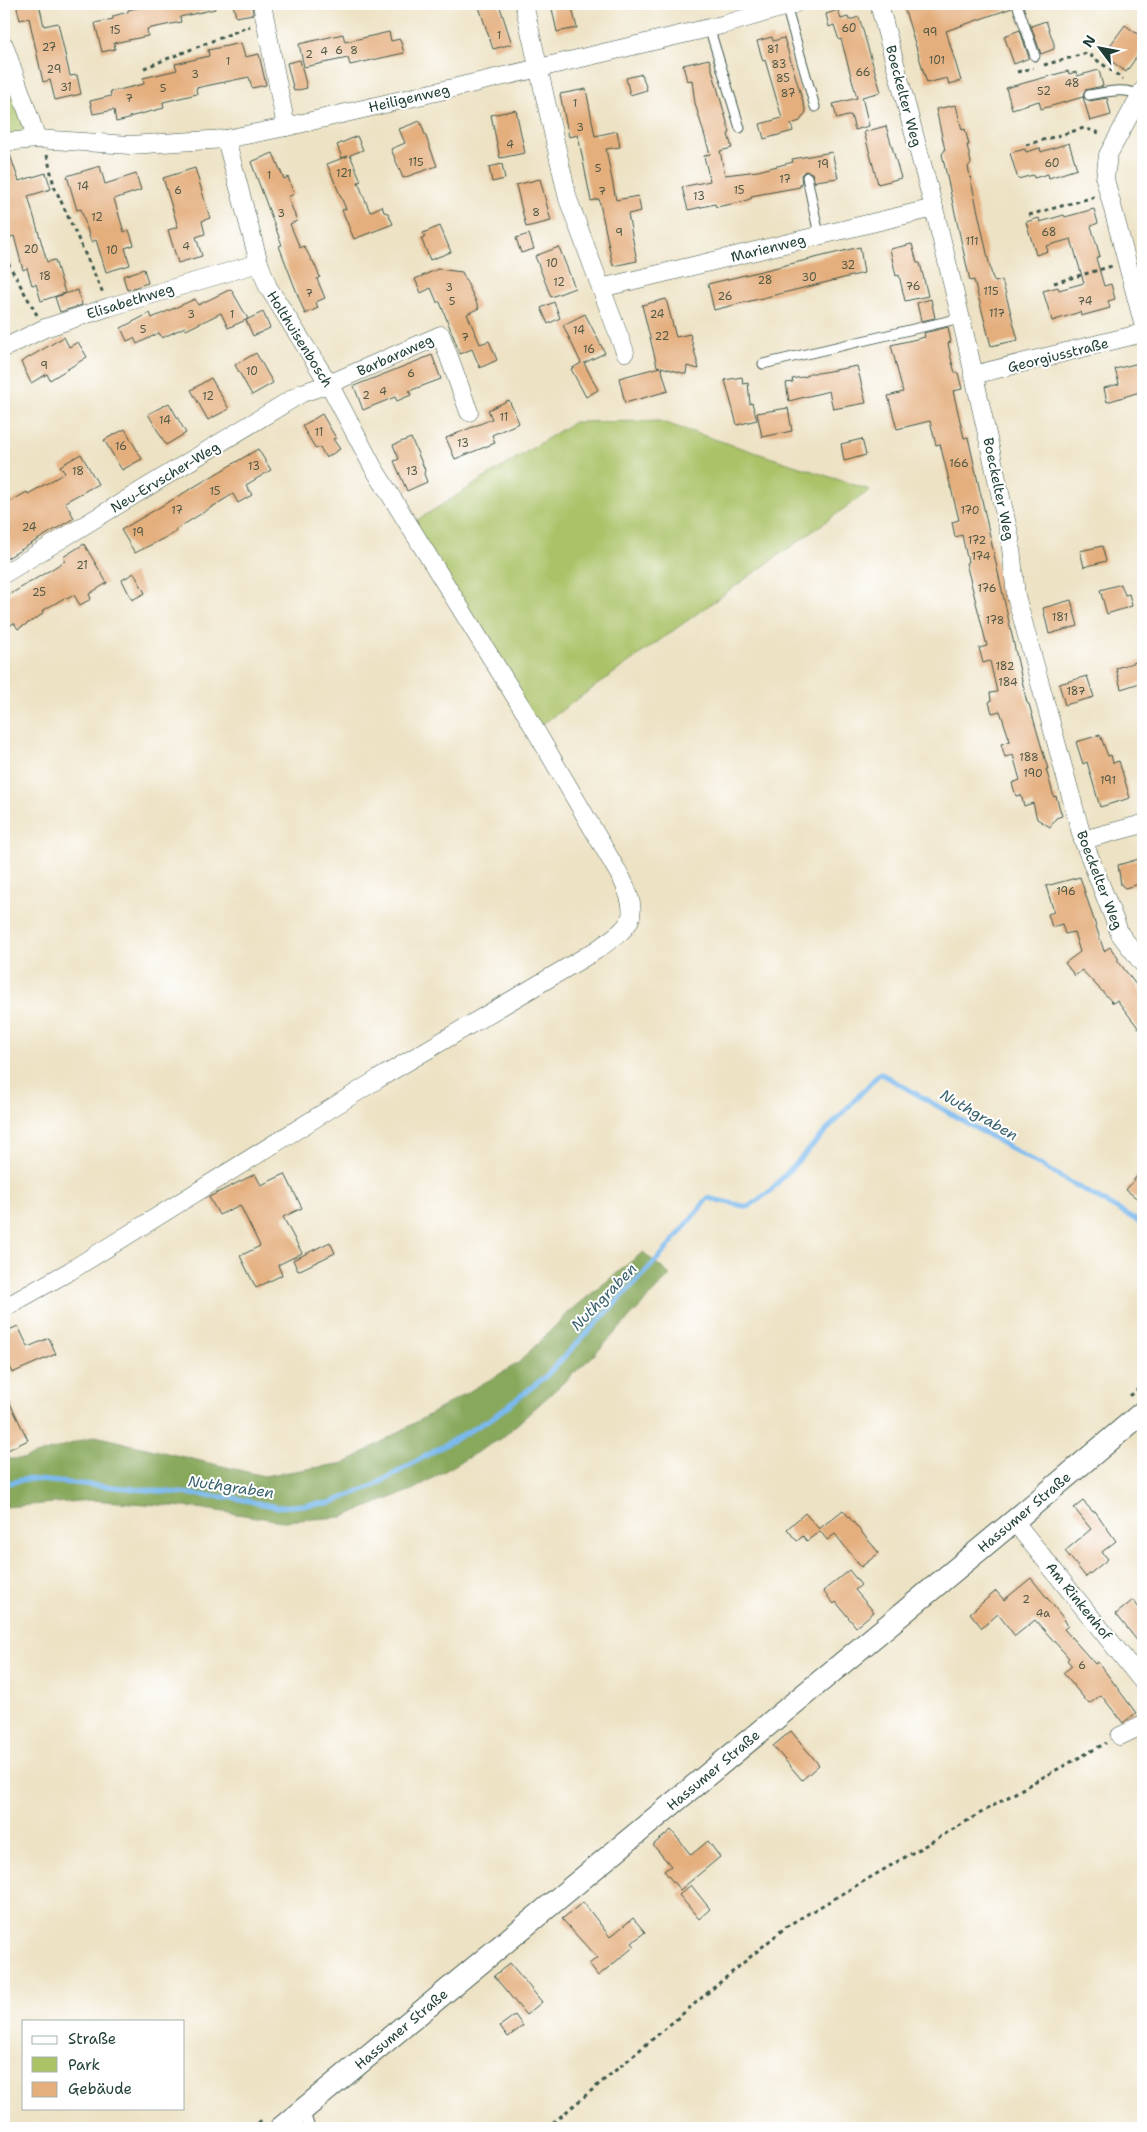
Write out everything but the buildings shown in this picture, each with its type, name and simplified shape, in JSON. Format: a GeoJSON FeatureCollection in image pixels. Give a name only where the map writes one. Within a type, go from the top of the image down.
{"type":"FeatureCollection","features":[{"type":"Feature","properties":{"kind":"street"},"geometry":{"type":"LineString","coordinates":[[524,4],[568,199],[625,352]]}},
{"type":"Feature","properties":{"kind":"street","name":"Boeckelter Weg"},"geometry":{"type":"LineString","coordinates":[[879,4],[934,208],[961,318],[1010,538],[1016,596],[1083,840],[1120,934],[1143,964]]}},
{"type":"Feature","properties":{"kind":"street","name":"Heiligenweg"},"geometry":{"type":"LineString","coordinates":[[11,141],[40,139],[130,145],[226,139],[286,127],[539,68],[709,27],[790,5]]}},
{"type":"Feature","properties":{"kind":"street"},"geometry":{"type":"LineString","coordinates":[[263,12],[286,127]]}},
{"type":"Feature","properties":{"kind":"street"},"geometry":{"type":"LineString","coordinates":[[4,45],[40,139]]}},
{"type":"Feature","properties":{"kind":"street"},"geometry":{"type":"LineString","coordinates":[[1142,92],[1108,155],[1105,179],[1143,323]]}},
{"type":"Feature","properties":{"kind":"street","name":"Holthuisenbosch"},"geometry":{"type":"LineString","coordinates":[[4,1308],[133,1233],[378,1079],[595,951],[623,931],[632,914],[630,897],[622,878],[526,714],[408,526],[373,467],[329,384],[268,287],[259,263],[226,139]]}},
{"type":"Feature","properties":{"kind":"street","name":"Marienweg"},"geometry":{"type":"LineString","coordinates":[[601,288],[934,208]]}},
{"type":"Feature","properties":{"kind":"street","name":"Elisabethweg"},"geometry":{"type":"LineString","coordinates":[[4,348],[45,328],[259,263]]}},
{"type":"Feature","properties":{"kind":"street","name":"Georgiusstraße"},"geometry":{"type":"LineString","coordinates":[[973,375],[1143,333]]}},
{"type":"Feature","properties":{"kind":"street","name":"Barbaraweg"},"geometry":{"type":"LineString","coordinates":[[329,384],[441,335],[469,412]]}},
{"type":"Feature","properties":{"kind":"street","name":"Neu-Ervscher-Weg"},"geometry":{"type":"LineString","coordinates":[[4,574],[302,393],[329,384]]}},
{"type":"Feature","properties":{"kind":"street"},"geometry":{"type":"LineString","coordinates":[[1083,840],[1143,824]]}},
{"type":"Feature","properties":{"kind":"street","name":"Hassumer Straße"},"geometry":{"type":"LineString","coordinates":[[281,2128],[307,2119],[1143,1412]]}},
{"type":"Feature","properties":{"kind":"street","name":"Am Rinkenhof"},"geometry":{"type":"LineString","coordinates":[[1014,1521],[1143,1682]]}},
{"type":"Feature","properties":{"kind":"street"},"geometry":{"type":"LineString","coordinates":[[1120,1736],[1143,1725]]}},
{"type":"Feature","properties":{"kind":"lane"},"geometry":{"type":"LineString","coordinates":[[1017,4],[1035,56]]}},
{"type":"Feature","properties":{"kind":"lane"},"geometry":{"type":"LineString","coordinates":[[790,5],[816,107]]}},
{"type":"Feature","properties":{"kind":"lane"},"geometry":{"type":"LineString","coordinates":[[709,27],[740,128]]}},
{"type":"Feature","properties":{"kind":"lane"},"geometry":{"type":"LineString","coordinates":[[1089,95],[1118,90],[1142,92]]}},
{"type":"Feature","properties":{"kind":"lane"},"geometry":{"type":"LineString","coordinates":[[807,176],[819,235]]}},
{"type":"Feature","properties":{"kind":"lane"},"geometry":{"type":"LineString","coordinates":[[762,364],[961,318]]}},
{"type":"Feature","properties":{"kind":"path"},"geometry":{"type":"LineString","coordinates":[[144,68],[263,12]]}},
{"type":"Feature","properties":{"kind":"path"},"geometry":{"type":"LineString","coordinates":[[1017,72],[1087,53],[1142,92]]}},
{"type":"Feature","properties":{"kind":"path"},"geometry":{"type":"LineString","coordinates":[[1026,145],[1084,128],[1116,140]]}},
{"type":"Feature","properties":{"kind":"path"},"geometry":{"type":"LineString","coordinates":[[40,139],[54,186],[110,307]]}},
{"type":"Feature","properties":{"kind":"path"},"geometry":{"type":"LineString","coordinates":[[1029,215],[1109,193]]}},
{"type":"Feature","properties":{"kind":"path"},"geometry":{"type":"LineString","coordinates":[[4,256],[45,328]]}},
{"type":"Feature","properties":{"kind":"path"},"geometry":{"type":"LineString","coordinates":[[1054,283],[1126,262]]}},
{"type":"Feature","properties":{"kind":"path"},"geometry":{"type":"LineString","coordinates":[[546,2128],[787,1926],[1034,1782],[1120,1736]]}},
{"type":"Feature","properties":{"kind":"green space"},"geometry":{"type":"Polygon","coordinates":[[[4,45],[37,139],[4,142],[4,45]]]}},
{"type":"Feature","properties":{"kind":"green space"},"geometry":{"type":"Polygon","coordinates":[[[659,421],[870,490],[534,730],[408,526],[574,422],[659,421]]]}},
{"type":"Feature","properties":{"kind":"green space"},"geometry":{"type":"Polygon","coordinates":[[[643,1252],[670,1275],[595,1354],[503,1437],[414,1489],[342,1517],[283,1521],[198,1508],[92,1500],[4,1507],[4,1459],[23,1459],[95,1436],[264,1476],[345,1463],[517,1364],[569,1312],[643,1252]]]}},
{"type":"Feature","properties":{"kind":"waterway","name":"Nuthgraben"},"geometry":{"type":"LineString","coordinates":[[4,1484],[27,1479],[235,1498],[277,1507],[330,1503],[373,1486],[492,1418],[545,1377],[665,1251],[708,1198],[748,1207],[769,1192],[880,1073],[1143,1224]]}}]}
